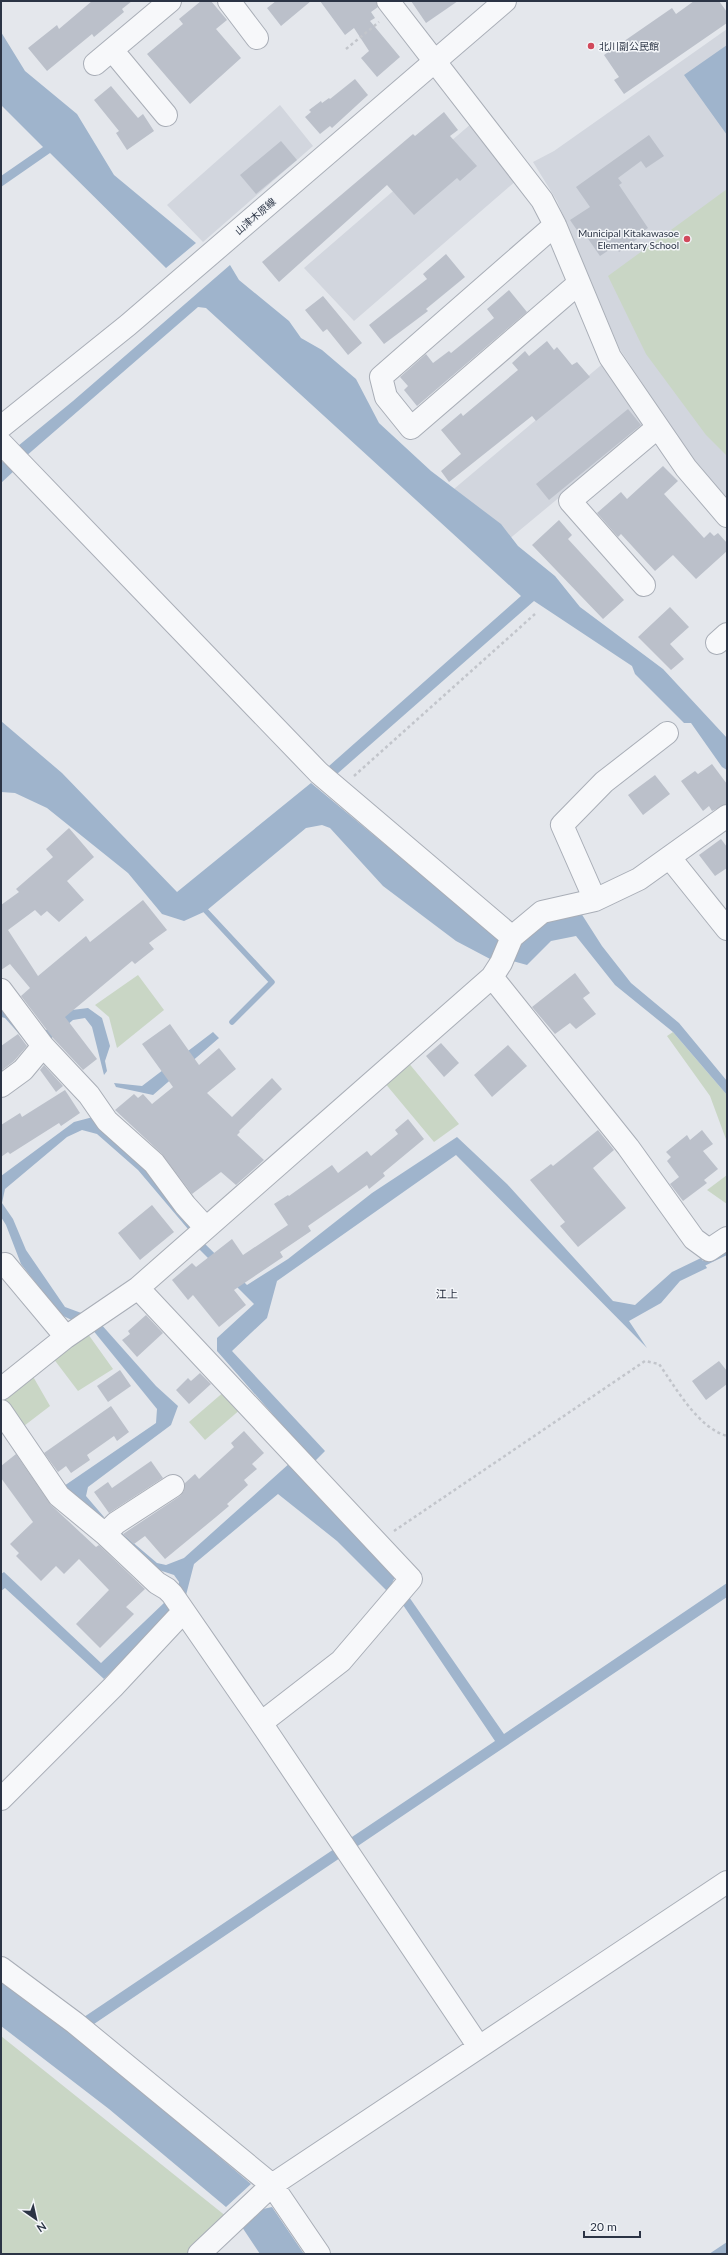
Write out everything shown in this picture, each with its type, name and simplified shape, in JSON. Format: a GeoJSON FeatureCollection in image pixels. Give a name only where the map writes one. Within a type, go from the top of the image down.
{"type":"FeatureCollection","features":[{"type":"Feature","properties":{"kind":"street"},"geometry":{"type":"LineString","coordinates":[[95,64],[170,1]]}},
{"type":"Feature","properties":{"kind":"street"},"geometry":{"type":"LineString","coordinates":[[229,1],[257,38]]}},
{"type":"Feature","properties":{"kind":"street","name":"山津木原線"},"geometry":{"type":"LineString","coordinates":[[1,427],[128,325],[505,1]]}},
{"type":"Feature","properties":{"kind":"street"},"geometry":{"type":"LineString","coordinates":[[391,5],[542,200],[555,225],[610,357],[686,468],[727,516]]}},
{"type":"Feature","properties":{"kind":"street"},"geometry":{"type":"LineString","coordinates":[[112,50],[166,115]]}},
{"type":"Feature","properties":{"kind":"street"},"geometry":{"type":"LineString","coordinates":[[555,225],[382,377],[386,397],[411,428],[579,283]]}},
{"type":"Feature","properties":{"kind":"street"},"geometry":{"type":"LineString","coordinates":[[644,585],[570,501],[658,427]]}},
{"type":"Feature","properties":{"kind":"street"},"geometry":{"type":"LineString","coordinates":[[9,452],[330,782],[503,957],[628,1146],[694,1239],[712,1257],[727,1238]]}},
{"type":"Feature","properties":{"kind":"street"},"geometry":{"type":"LineString","coordinates":[[595,900],[562,825],[604,782],[667,733]]}},
{"type":"Feature","properties":{"kind":"street"},"geometry":{"type":"LineString","coordinates":[[1,1388],[81,1327],[138,1288],[503,957],[542,912],[595,900],[639,879],[727,816]]}},
{"type":"Feature","properties":{"kind":"street"},"geometry":{"type":"LineString","coordinates":[[670,858],[727,930]]}},
{"type":"Feature","properties":{"kind":"street"},"geometry":{"type":"LineString","coordinates":[[1,990],[38,1040],[89,1095],[107,1121],[154,1164],[185,1205],[198,1234]]}},
{"type":"Feature","properties":{"kind":"street"},"geometry":{"type":"LineString","coordinates":[[1,1086],[23,1070],[38,1040]]}},
{"type":"Feature","properties":{"kind":"street"},"geometry":{"type":"LineString","coordinates":[[5,1264],[81,1327]]}},
{"type":"Feature","properties":{"kind":"street"},"geometry":{"type":"LineString","coordinates":[[138,1288],[411,1579],[341,1661],[261,1723]]}},
{"type":"Feature","properties":{"kind":"street"},"geometry":{"type":"LineString","coordinates":[[1,1411],[59,1496],[110,1528],[157,1583],[168,1589],[261,1723],[479,2047]]}},
{"type":"Feature","properties":{"kind":"street"},"geometry":{"type":"LineString","coordinates":[[110,1528],[172,1486]]}},
{"type":"Feature","properties":{"kind":"street"},"geometry":{"type":"LineString","coordinates":[[1,1799],[113,1688],[178,1603]]}},
{"type":"Feature","properties":{"kind":"street"},"geometry":{"type":"LineString","coordinates":[[199,2254],[272,2185],[727,1882]]}},
{"type":"Feature","properties":{"kind":"street"},"geometry":{"type":"LineString","coordinates":[[1,1968],[75,2023],[272,2185],[319,2254]]}},
{"type":"Feature","properties":{"kind":"path"},"geometry":{"type":"LineString","coordinates":[[346,49],[391,5]]}},
{"type":"Feature","properties":{"kind":"path"},"geometry":{"type":"LineString","coordinates":[[330,782],[535,614]]}},
{"type":"Feature","properties":{"kind":"path"},"geometry":{"type":"LineString","coordinates":[[377,1543],[645,1361],[659,1364],[699,1419],[715,1433],[727,1436]]}},
{"type":"Feature","properties":{"kind":"shaded area","name":"Municipal Kitakawasoe Elementary School"},"geometry":{"type":"Polygon","coordinates":[[[727,29],[727,499],[693,460],[619,348],[557,201],[533,162],[554,151],[727,29]]]}},
{"type":"Feature","properties":{"kind":"shaded area"},"geometry":{"type":"Polygon","coordinates":[[[280,105],[313,146],[203,242],[167,205],[280,105]]]}},
{"type":"Feature","properties":{"kind":"shaded area"},"geometry":{"type":"Polygon","coordinates":[[[472,123],[517,180],[354,321],[304,268],[472,123]]]}},
{"type":"Feature","properties":{"kind":"shaded area"},"geometry":{"type":"Polygon","coordinates":[[[606,361],[648,424],[497,549],[442,499],[606,361]]]}},
{"type":"Feature","properties":{"kind":"green space"},"geometry":{"type":"Polygon","coordinates":[[[727,189],[727,456],[706,435],[646,354],[608,276],[727,189]]]}},
{"type":"Feature","properties":{"kind":"green space"},"geometry":{"type":"Polygon","coordinates":[[[138,975],[164,1010],[117,1048],[109,1017],[95,1005],[138,975]]]}},
{"type":"Feature","properties":{"kind":"green space"},"geometry":{"type":"Polygon","coordinates":[[[673,1032],[727,1095],[727,1142],[710,1096],[667,1036],[673,1032]]]}},
{"type":"Feature","properties":{"kind":"green space"},"geometry":{"type":"Polygon","coordinates":[[[407,1061],[459,1124],[434,1142],[384,1082],[407,1061]]]}},
{"type":"Feature","properties":{"kind":"green space"},"geometry":{"type":"Polygon","coordinates":[[[727,1175],[727,1204],[707,1190],[727,1175]]]}},
{"type":"Feature","properties":{"kind":"green space"},"geometry":{"type":"Polygon","coordinates":[[[88,1334],[113,1369],[78,1391],[53,1358],[88,1334]]]}},
{"type":"Feature","properties":{"kind":"green space"},"geometry":{"type":"Polygon","coordinates":[[[31,1373],[50,1406],[20,1429],[1,1403],[1,1396],[31,1373]]]}},
{"type":"Feature","properties":{"kind":"green space"},"geometry":{"type":"Polygon","coordinates":[[[226,1390],[242,1408],[205,1440],[189,1422],[226,1390]]]}},
{"type":"Feature","properties":{"kind":"green space"},"geometry":{"type":"Polygon","coordinates":[[[1,2036],[227,2217],[188,2254],[1,2254],[1,2036]]]}},
{"type":"Feature","properties":{"kind":"water"},"geometry":{"type":"Polygon","coordinates":[[[1,32],[25,71],[77,114],[114,175],[196,243],[166,268],[50,153],[1,187],[1,176],[43,147],[1,105],[1,32]]]}},
{"type":"Feature","properties":{"kind":"water"},"geometry":{"type":"Polygon","coordinates":[[[727,45],[727,135],[684,75],[727,45]]]}},
{"type":"Feature","properties":{"kind":"water"},"geometry":{"type":"Polygon","coordinates":[[[230,265],[239,280],[289,321],[301,338],[322,350],[356,379],[379,423],[431,471],[501,524],[518,546],[555,576],[580,607],[663,669],[727,738],[727,770],[722,767],[691,723],[684,723],[635,674],[632,666],[534,601],[337,774],[329,766],[521,596],[206,308],[198,307],[25,457],[18,446],[73,401],[230,265]]]}},
{"type":"Feature","properties":{"kind":"water"},"geometry":{"type":"Polygon","coordinates":[[[1,461],[15,470],[1,483],[1,461]]]}},
{"type":"Feature","properties":{"kind":"water"},"geometry":{"type":"Polygon","coordinates":[[[1,721],[62,773],[177,892],[311,783],[500,940],[492,960],[456,941],[383,886],[330,828],[322,825],[306,828],[206,911],[184,921],[162,914],[128,873],[47,808],[15,793],[1,792],[1,721]]]}},
{"type":"Feature","properties":{"kind":"water"},"geometry":{"type":"Polygon","coordinates":[[[579,910],[602,946],[631,983],[679,1023],[727,1081],[727,1095],[673,1032],[615,985],[576,936],[551,941],[527,965],[509,960],[527,937],[546,920],[579,910]]]}},
{"type":"Feature","properties":{"kind":"water"},"geometry":{"type":"Polygon","coordinates":[[[2,1008],[28,1044],[5,1018],[1,1017],[2,1008]]]}},
{"type":"Feature","properties":{"kind":"water"},"geometry":{"type":"Polygon","coordinates":[[[88,1008],[102,1018],[110,1046],[105,1061],[107,1071],[104,1075],[92,1027],[85,1018],[73,1020],[48,1041],[41,1034],[72,1010],[88,1008]]]}},
{"type":"Feature","properties":{"kind":"water"},"geometry":{"type":"Polygon","coordinates":[[[213,1032],[219,1038],[153,1095],[116,1087],[114,1083],[142,1086],[213,1032]]]}},
{"type":"Feature","properties":{"kind":"water"},"geometry":{"type":"Polygon","coordinates":[[[93,1117],[145,1165],[203,1242],[247,1285],[288,1259],[372,1193],[457,1137],[507,1184],[613,1301],[635,1305],[672,1272],[701,1258],[707,1268],[680,1281],[661,1303],[629,1321],[647,1348],[456,1155],[277,1281],[267,1318],[232,1351],[325,1451],[313,1463],[304,1450],[217,1351],[217,1338],[254,1304],[199,1249],[188,1229],[138,1170],[97,1134],[82,1130],[67,1137],[5,1189],[2,1203],[13,1219],[26,1250],[65,1307],[84,1314],[74,1321],[61,1315],[21,1264],[6,1225],[1,1217],[1,1176],[74,1122],[93,1117]]]}},
{"type":"Feature","properties":{"kind":"water"},"geometry":{"type":"Polygon","coordinates":[[[100,1323],[156,1386],[178,1406],[171,1425],[88,1487],[86,1496],[104,1517],[99,1521],[64,1486],[156,1423],[157,1409],[92,1329],[100,1323]]]}},
{"type":"Feature","properties":{"kind":"water"},"geometry":{"type":"Polygon","coordinates":[[[291,1462],[395,1577],[388,1592],[337,1541],[278,1494],[194,1564],[185,1599],[178,1591],[179,1582],[174,1575],[156,1569],[115,1534],[117,1529],[157,1563],[166,1565],[184,1558],[291,1462]]]}},
{"type":"Feature","properties":{"kind":"water"},"geometry":{"type":"Polygon","coordinates":[[[4,1572],[101,1663],[165,1602],[173,1609],[104,1679],[5,1588],[1,1591],[1,1574],[4,1572]]]}},
{"type":"Feature","properties":{"kind":"water"},"geometry":{"type":"Polygon","coordinates":[[[727,1583],[727,1597],[94,2024],[84,2017],[495,1741],[401,1602],[407,1594],[504,1734],[727,1583]]]}},
{"type":"Feature","properties":{"kind":"water"},"geometry":{"type":"Polygon","coordinates":[[[1,1981],[74,2033],[251,2184],[226,2207],[109,2109],[1,2026],[1,1981]]]}},
{"type":"Feature","properties":{"kind":"water"},"geometry":{"type":"Polygon","coordinates":[[[272,2207],[304,2254],[260,2254],[242,2227],[263,2209],[272,2207]]]}},
{"type":"Feature","properties":{"kind":"water"},"geometry":{"type":"Polygon","coordinates":[[[727,2242],[727,2254],[709,2254],[727,2242]]]}},
{"type":"Feature","properties":{"kind":"building"},"geometry":{"type":"Polygon","coordinates":[[[92,1],[132,1],[122,9],[124,12],[94,37],[92,34],[47,71],[28,48],[57,25],[59,29],[92,1]]]}},
{"type":"Feature","properties":{"kind":"building"},"geometry":{"type":"Polygon","coordinates":[[[201,1],[211,1],[227,20],[216,29],[241,58],[190,104],[147,54],[183,24],[179,19],[201,1]]]}},
{"type":"Feature","properties":{"kind":"building"},"geometry":{"type":"Polygon","coordinates":[[[276,1],[311,1],[281,26],[267,8],[276,1]]]}},
{"type":"Feature","properties":{"kind":"building"},"geometry":{"type":"Polygon","coordinates":[[[320,1],[376,1],[378,7],[371,12],[375,18],[370,21],[400,57],[377,77],[361,58],[369,51],[354,28],[345,35],[320,1]]]}},
{"type":"Feature","properties":{"kind":"building"},"geometry":{"type":"Polygon","coordinates":[[[411,1],[458,1],[426,23],[411,1]]]}},
{"type":"Feature","properties":{"kind":"building"},"geometry":{"type":"Polygon","coordinates":[[[694,1],[719,1],[727,12],[727,23],[624,94],[614,80],[619,77],[604,55],[672,8],[676,14],[694,1]]]}},
{"type":"Feature","properties":{"kind":"building"},"geometry":{"type":"Polygon","coordinates":[[[355,79],[368,95],[332,128],[330,126],[320,134],[305,117],[311,112],[309,110],[321,101],[322,103],[329,98],[330,99],[355,79]]]}},
{"type":"Feature","properties":{"kind":"building"},"geometry":{"type":"Polygon","coordinates":[[[111,86],[138,118],[143,114],[154,131],[127,150],[116,133],[119,131],[94,100],[111,86]]]}},
{"type":"Feature","properties":{"kind":"building"},"geometry":{"type":"Polygon","coordinates":[[[444,112],[458,130],[450,136],[477,166],[460,181],[457,178],[414,215],[387,185],[279,282],[262,262],[413,134],[415,136],[444,112]]]}},
{"type":"Feature","properties":{"kind":"building"},"geometry":{"type":"Polygon","coordinates":[[[649,135],[664,156],[646,168],[641,161],[618,178],[622,183],[619,185],[648,228],[635,237],[637,239],[619,252],[615,246],[600,256],[584,233],[581,236],[570,220],[590,207],[576,187],[649,135]]]}},
{"type":"Feature","properties":{"kind":"building"},"geometry":{"type":"Polygon","coordinates":[[[281,141],[297,160],[256,194],[240,175],[281,141]]]}},
{"type":"Feature","properties":{"kind":"building"},"geometry":{"type":"Polygon","coordinates":[[[446,254],[465,277],[426,309],[428,311],[384,344],[369,325],[427,279],[423,274],[446,254]]]}},
{"type":"Feature","properties":{"kind":"building"},"geometry":{"type":"Polygon","coordinates":[[[509,290],[527,312],[417,406],[404,390],[408,386],[400,377],[426,354],[433,363],[449,351],[451,353],[494,318],[487,309],[509,290]]]}},
{"type":"Feature","properties":{"kind":"building"},"geometry":{"type":"Polygon","coordinates":[[[323,296],[362,343],[348,355],[327,329],[323,332],[305,310],[323,296]]]}},
{"type":"Feature","properties":{"kind":"building"},"geometry":{"type":"Polygon","coordinates":[[[547,341],[554,350],[557,347],[572,365],[577,362],[590,377],[536,421],[532,416],[449,482],[441,471],[461,454],[441,430],[461,413],[463,416],[518,370],[512,363],[525,351],[529,356],[547,341]]]}},
{"type":"Feature","properties":{"kind":"building"},"geometry":{"type":"Polygon","coordinates":[[[628,409],[641,425],[549,500],[536,484],[628,409]]]}},
{"type":"Feature","properties":{"kind":"building"},"geometry":{"type":"Polygon","coordinates":[[[663,466],[678,481],[664,494],[704,538],[710,532],[714,536],[718,533],[727,543],[727,551],[696,579],[673,555],[655,571],[621,534],[618,537],[597,513],[621,492],[627,499],[663,466]]]}},
{"type":"Feature","properties":{"kind":"building"},"geometry":{"type":"Polygon","coordinates":[[[559,520],[572,535],[568,539],[624,600],[603,619],[532,545],[559,520]]]}},
{"type":"Feature","properties":{"kind":"building"},"geometry":{"type":"Polygon","coordinates":[[[670,607],[689,627],[670,644],[684,659],[671,670],[638,637],[670,607]]]}},
{"type":"Feature","properties":{"kind":"building"},"geometry":{"type":"Polygon","coordinates":[[[712,764],[727,784],[727,804],[712,811],[709,806],[703,811],[681,781],[695,771],[698,774],[712,764]]]}},
{"type":"Feature","properties":{"kind":"building"},"geometry":{"type":"Polygon","coordinates":[[[655,775],[670,794],[643,815],[628,795],[655,775]]]}},
{"type":"Feature","properties":{"kind":"building"},"geometry":{"type":"Polygon","coordinates":[[[69,828],[94,857],[67,881],[84,900],[59,922],[47,911],[41,916],[35,910],[8,930],[38,976],[86,936],[90,942],[143,900],[167,930],[149,943],[154,949],[135,964],[132,961],[65,1017],[97,1059],[83,1070],[53,1038],[21,996],[30,988],[10,964],[1,970],[1,905],[19,892],[16,889],[53,857],[46,849],[69,828]]]}},
{"type":"Feature","properties":{"kind":"building"},"geometry":{"type":"Polygon","coordinates":[[[721,839],[727,847],[727,868],[715,876],[699,855],[721,839]]]}},
{"type":"Feature","properties":{"kind":"building"},"geometry":{"type":"Polygon","coordinates":[[[575,973],[590,993],[583,998],[596,1014],[576,1029],[570,1023],[555,1034],[532,1007],[575,973]]]}},
{"type":"Feature","properties":{"kind":"building"},"geometry":{"type":"Polygon","coordinates":[[[170,1024],[199,1065],[219,1048],[236,1069],[207,1093],[232,1117],[272,1078],[282,1089],[239,1131],[240,1132],[237,1135],[264,1160],[236,1185],[221,1172],[192,1194],[162,1154],[115,1110],[134,1094],[138,1098],[143,1094],[152,1104],[173,1087],[142,1044],[170,1024]]]}},
{"type":"Feature","properties":{"kind":"building"},"geometry":{"type":"Polygon","coordinates":[[[18,1034],[27,1046],[14,1061],[1,1071],[1,1046],[18,1034]]]}},
{"type":"Feature","properties":{"kind":"building"},"geometry":{"type":"Polygon","coordinates":[[[441,1043],[459,1063],[444,1077],[426,1056],[441,1043]]]}},
{"type":"Feature","properties":{"kind":"building"},"geometry":{"type":"Polygon","coordinates":[[[508,1045],[527,1066],[492,1097],[474,1075],[508,1045]]]}},
{"type":"Feature","properties":{"kind":"building"},"geometry":{"type":"Polygon","coordinates":[[[44,1065],[63,1086],[56,1092],[40,1070],[44,1065]]]}},
{"type":"Feature","properties":{"kind":"building"},"geometry":{"type":"Polygon","coordinates":[[[65,1090],[80,1113],[61,1126],[59,1123],[10,1154],[8,1152],[1,1157],[1,1125],[20,1113],[22,1117],[65,1090]]]}},
{"type":"Feature","properties":{"kind":"building"},"geometry":{"type":"Polygon","coordinates":[[[408,1119],[424,1139],[383,1173],[385,1176],[369,1189],[367,1185],[308,1226],[311,1231],[280,1252],[283,1257],[234,1290],[246,1305],[219,1327],[193,1295],[188,1300],[172,1280],[192,1263],[196,1267],[232,1239],[243,1255],[288,1225],[274,1204],[288,1195],[289,1196],[332,1165],[338,1173],[367,1151],[371,1156],[398,1134],[395,1130],[408,1119]]]}},
{"type":"Feature","properties":{"kind":"building"},"geometry":{"type":"Polygon","coordinates":[[[598,1130],[614,1150],[593,1168],[626,1208],[578,1247],[560,1226],[565,1222],[530,1180],[551,1164],[553,1166],[598,1130]]]}},
{"type":"Feature","properties":{"kind":"building"},"geometry":{"type":"Polygon","coordinates":[[[702,1130],[713,1144],[703,1151],[718,1169],[704,1180],[707,1183],[683,1201],[670,1184],[679,1177],[667,1161],[671,1157],[666,1152],[687,1135],[690,1140],[702,1130]]]}},
{"type":"Feature","properties":{"kind":"building"},"geometry":{"type":"Polygon","coordinates":[[[152,1205],[174,1232],[140,1260],[118,1233],[152,1205]]]}},
{"type":"Feature","properties":{"kind":"building"},"geometry":{"type":"Polygon","coordinates":[[[146,1315],[163,1333],[137,1357],[122,1340],[130,1334],[128,1331],[146,1315]]]}},
{"type":"Feature","properties":{"kind":"building"},"geometry":{"type":"Polygon","coordinates":[[[719,1361],[727,1371],[727,1384],[706,1400],[692,1381],[719,1361]]]}},
{"type":"Feature","properties":{"kind":"building"},"geometry":{"type":"Polygon","coordinates":[[[120,1370],[131,1386],[108,1402],[97,1386],[120,1370]]]}},
{"type":"Feature","properties":{"kind":"building"},"geometry":{"type":"Polygon","coordinates":[[[200,1373],[211,1384],[189,1404],[176,1390],[188,1378],[191,1381],[200,1373]]]}},
{"type":"Feature","properties":{"kind":"building"},"geometry":{"type":"Polygon","coordinates":[[[111,1406],[129,1432],[117,1441],[114,1436],[87,1455],[90,1460],[71,1473],[66,1466],[58,1472],[44,1453],[111,1406]]]}},
{"type":"Feature","properties":{"kind":"building"},"geometry":{"type":"Polygon","coordinates":[[[244,1431],[264,1453],[252,1464],[257,1469],[244,1480],[248,1485],[227,1504],[229,1506],[165,1559],[145,1536],[134,1544],[123,1534],[180,1496],[184,1491],[185,1483],[195,1474],[199,1479],[234,1447],[231,1443],[244,1431]]]}},
{"type":"Feature","properties":{"kind":"building"},"geometry":{"type":"Polygon","coordinates":[[[16,1454],[51,1505],[96,1547],[99,1545],[145,1589],[126,1607],[134,1614],[100,1648],[76,1624],[109,1590],[79,1559],[64,1574],[56,1566],[41,1581],[16,1556],[19,1553],[10,1544],[33,1522],[1,1478],[1,1466],[16,1454]]]}},
{"type":"Feature","properties":{"kind":"building"},"geometry":{"type":"Polygon","coordinates":[[[151,1461],[163,1478],[109,1513],[94,1492],[108,1482],[112,1488],[151,1461]]]}},
{"type":"Feature","properties":{"kind":"waterway"},"geometry":{"type":"LineString","coordinates":[[206,911],[272,982],[232,1022]]}},
{"type":"Feature","properties":{"kind":"waterway"},"geometry":{"type":"LineString","coordinates":[[698,1266],[727,1252]]}},
{"type":"Feature","properties":{"kind":"place","name":"北川副公民館"},"geometry":{"type":"Point","coordinates":[591,46]}},
{"type":"Feature","properties":{"kind":"place","name":"Municipal Kitakawasoe Elementary School"},"geometry":{"type":"Point","coordinates":[687,239]}},
{"type":"Feature","properties":{"kind":"district","name":"江上"},"geometry":{"type":"Point","coordinates":[447,1293]}}]}
